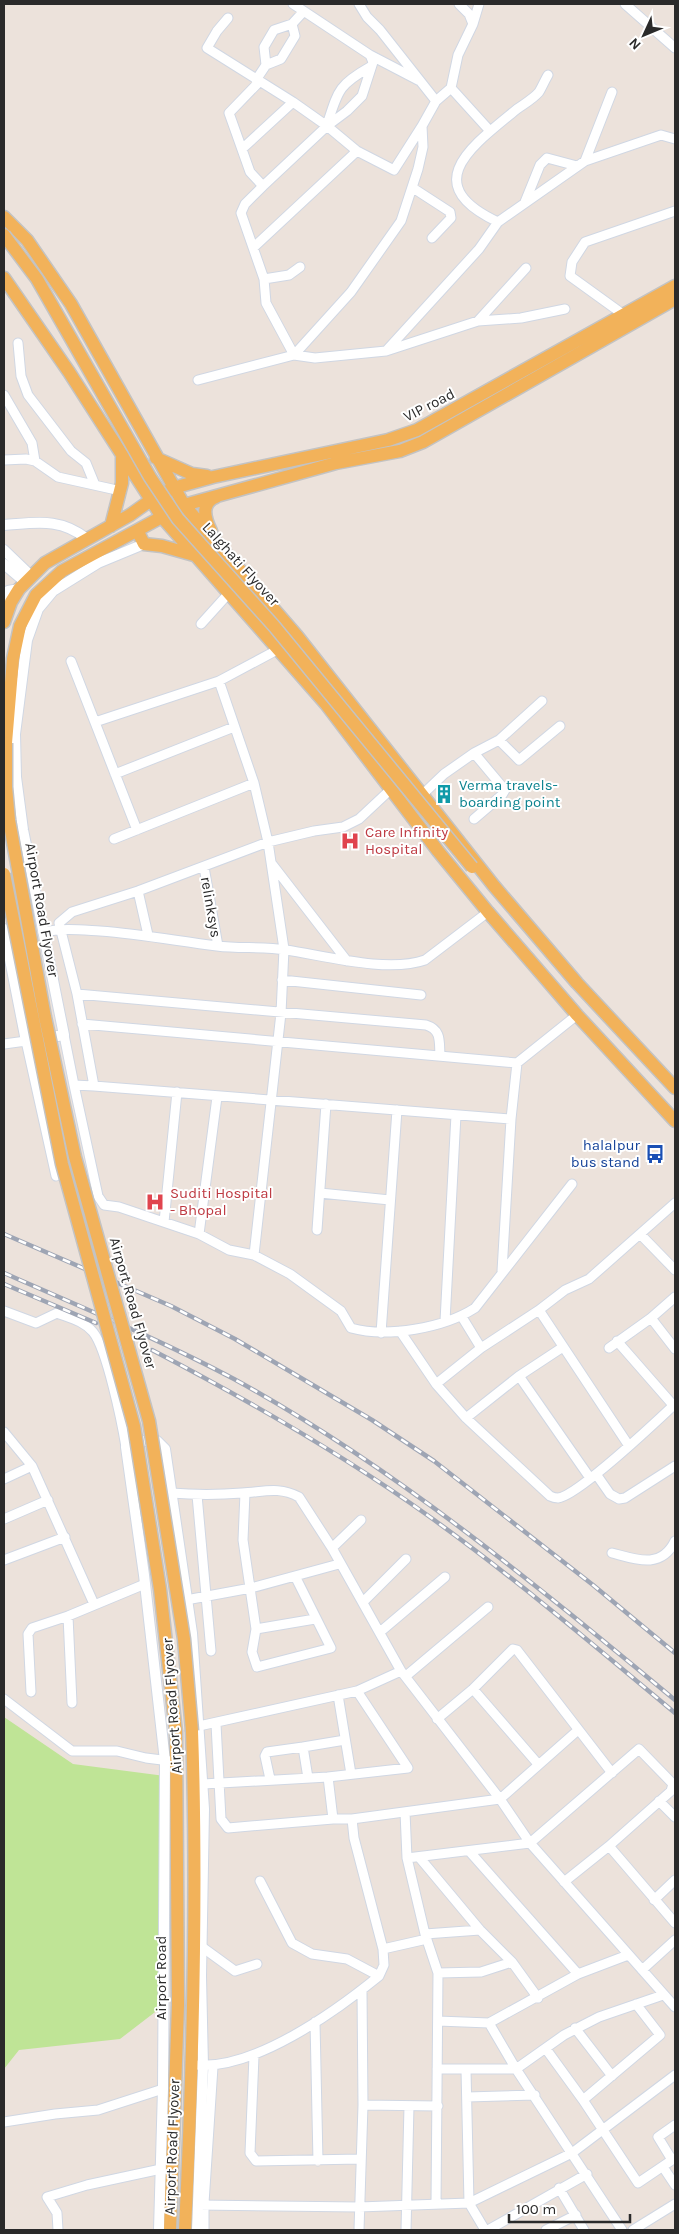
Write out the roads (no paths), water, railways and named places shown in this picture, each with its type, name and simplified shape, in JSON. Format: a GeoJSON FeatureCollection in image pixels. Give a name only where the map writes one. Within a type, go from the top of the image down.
{"type":"FeatureCollection","features":[{"type":"Feature","properties":{"kind":"main road"},"geometry":{"type":"LineString","coordinates":[[4,217],[27,240],[71,304],[184,505],[223,553],[296,636],[494,886],[577,983],[675,1088]]}},
{"type":"Feature","properties":{"kind":"main road","name":"Lalghati Flyover"},"geometry":{"type":"LineString","coordinates":[[4,234],[37,279],[150,477],[178,519],[274,626],[480,877],[494,886]]}},
{"type":"Feature","properties":{"kind":"main road"},"geometry":{"type":"LineString","coordinates":[[4,278],[69,372],[122,458],[162,517],[326,704],[390,790],[488,912],[577,1015],[675,1121]]}},
{"type":"Feature","properties":{"kind":"main road","name":"VIP road"},"geometry":{"type":"LineString","coordinates":[[25,582],[52,558],[111,526],[173,488],[213,477],[404,436],[448,415],[675,286]]}},
{"type":"Feature","properties":{"kind":"main road","name":"VIP road"},"geometry":{"type":"LineString","coordinates":[[138,532],[184,505],[336,463],[400,451],[423,442],[675,299]]}},
{"type":"Feature","properties":{"kind":"main road"},"geometry":{"type":"LineString","coordinates":[[111,526],[121,491],[122,458]]}},
{"type":"Feature","properties":{"kind":"main road"},"geometry":{"type":"LineString","coordinates":[[156,458],[192,474],[213,477]]}},
{"type":"Feature","properties":{"kind":"main road"},"geometry":{"type":"LineString","coordinates":[[223,553],[205,519],[205,508],[212,499],[244,487]]}},
{"type":"Feature","properties":{"kind":"main road"},"geometry":{"type":"LineString","coordinates":[[138,532],[144,544],[162,546],[195,556]]}},
{"type":"Feature","properties":{"kind":"main road","name":"Airport Road Flyover"},"geometry":{"type":"LineString","coordinates":[[138,532],[79,560],[62,571],[42,589],[29,605],[20,626],[16,644],[6,786],[9,820],[61,1094],[88,1206],[150,1422],[196,1728],[198,1886],[197,2066],[188,2167],[185,2230]]}},
{"type":"Feature","properties":{"kind":"main road"},"geometry":{"type":"LineString","coordinates":[[4,622],[11,602],[25,582]]}},
{"type":"Feature","properties":{"kind":"main road","name":"Airport Road Flyover"},"geometry":{"type":"LineString","coordinates":[[4,874],[62,1164],[134,1426],[160,1589],[176,1732],[171,1761]]}},
{"type":"Feature","properties":{"kind":"main road","name":"Airport Road"},"geometry":{"type":"LineString","coordinates":[[168,2198],[178,2005],[171,1761]]}},
{"type":"Feature","properties":{"kind":"main road","name":"Airport Road Flyover"},"geometry":{"type":"LineString","coordinates":[[168,2198],[170,2230]]}},
{"type":"Feature","properties":{"kind":"street"},"geometry":{"type":"LineString","coordinates":[[293,4],[370,55],[421,81]]}},
{"type":"Feature","properties":{"kind":"street"},"geometry":{"type":"LineString","coordinates":[[359,4],[367,18],[436,101]]}},
{"type":"Feature","properties":{"kind":"street"},"geometry":{"type":"LineString","coordinates":[[459,4],[470,14],[473,24]]}},
{"type":"Feature","properties":{"kind":"street"},"geometry":{"type":"LineString","coordinates":[[228,18],[217,31],[207,48],[293,102],[327,126],[357,151],[394,170],[436,101],[451,88],[458,55],[480,4]]}},
{"type":"Feature","properties":{"kind":"street"},"geometry":{"type":"LineString","coordinates":[[625,4],[675,48]]}},
{"type":"Feature","properties":{"kind":"street"},"geometry":{"type":"LineString","coordinates":[[263,186],[250,172],[229,113],[257,81],[266,65],[264,47],[274,30],[292,24],[303,12]]}},
{"type":"Feature","properties":{"kind":"street"},"geometry":{"type":"LineString","coordinates":[[266,65],[280,59],[295,36],[292,24]]}},
{"type":"Feature","properties":{"kind":"street"},"geometry":{"type":"LineString","coordinates":[[294,355],[266,303],[264,279],[242,213],[245,204],[263,186],[362,96],[373,62],[370,55]]}},
{"type":"Feature","properties":{"kind":"street"},"geometry":{"type":"LineString","coordinates":[[327,126],[335,99],[346,81],[370,67]]}},
{"type":"Feature","properties":{"kind":"street"},"geometry":{"type":"LineString","coordinates":[[498,222],[480,214],[465,203],[456,190],[457,175],[462,161],[490,132],[539,92],[548,75]]}},
{"type":"Feature","properties":{"kind":"street"},"geometry":{"type":"LineString","coordinates":[[451,88],[490,132]]}},
{"type":"Feature","properties":{"kind":"street"},"geometry":{"type":"LineString","coordinates":[[581,164],[612,92]]}},
{"type":"Feature","properties":{"kind":"street"},"geometry":{"type":"LineString","coordinates":[[243,148],[293,102]]}},
{"type":"Feature","properties":{"kind":"street"},"geometry":{"type":"LineString","coordinates":[[294,355],[356,285],[401,221],[413,188],[423,147],[422,126]]}},
{"type":"Feature","properties":{"kind":"street"},"geometry":{"type":"LineString","coordinates":[[386,351],[479,249],[498,222],[581,164],[661,135],[675,139]]}},
{"type":"Feature","properties":{"kind":"street"},"geometry":{"type":"LineString","coordinates":[[254,247],[357,151]]}},
{"type":"Feature","properties":{"kind":"street"},"geometry":{"type":"LineString","coordinates":[[524,203],[540,164],[546,158],[581,164]]}},
{"type":"Feature","properties":{"kind":"street"},"geometry":{"type":"LineString","coordinates":[[413,188],[450,212],[450,218],[432,238]]}},
{"type":"Feature","properties":{"kind":"street"},"geometry":{"type":"LineString","coordinates":[[624,315],[570,276],[572,262],[585,242],[675,211]]}},
{"type":"Feature","properties":{"kind":"street"},"geometry":{"type":"LineString","coordinates":[[264,279],[289,275],[300,267]]}},
{"type":"Feature","properties":{"kind":"street"},"geometry":{"type":"LineString","coordinates":[[478,321],[526,268]]}},
{"type":"Feature","properties":{"kind":"street"},"geometry":{"type":"LineString","coordinates":[[198,380],[294,355],[315,358],[386,351],[478,321],[521,318],[564,309]]}},
{"type":"Feature","properties":{"kind":"street"},"geometry":{"type":"LineString","coordinates":[[18,343],[21,376],[28,395],[71,451],[86,464],[95,485]]}},
{"type":"Feature","properties":{"kind":"street"},"geometry":{"type":"LineString","coordinates":[[4,395],[32,443],[36,461]]}},
{"type":"Feature","properties":{"kind":"street"},"geometry":{"type":"LineString","coordinates":[[4,460],[26,459],[36,461],[58,477],[121,491]]}},
{"type":"Feature","properties":{"kind":"street"},"geometry":{"type":"LineString","coordinates":[[4,525],[56,524],[74,528],[87,538]]}},
{"type":"Feature","properties":{"kind":"street"},"geometry":{"type":"LineString","coordinates":[[144,544],[98,563],[68,580],[44,599],[27,640],[9,737],[43,932],[74,1085],[98,1196],[104,1205],[199,1234],[228,1250],[254,1255],[290,1274],[341,1311],[351,1328],[381,1333],[415,1329],[462,1317],[475,1308],[502,1271],[539,1228],[572,1184]]}},
{"type":"Feature","properties":{"kind":"street"},"geometry":{"type":"LineString","coordinates":[[4,550],[25,582]]}},
{"type":"Feature","properties":{"kind":"street"},"geometry":{"type":"LineString","coordinates":[[4,564],[25,582]]}},
{"type":"Feature","properties":{"kind":"street"},"geometry":{"type":"LineString","coordinates":[[4,599],[8,591],[25,582]]}},
{"type":"Feature","properties":{"kind":"street"},"geometry":{"type":"LineString","coordinates":[[202,624],[229,593]]}},
{"type":"Feature","properties":{"kind":"street"},"geometry":{"type":"LineString","coordinates":[[94,722],[219,681],[279,649]]}},
{"type":"Feature","properties":{"kind":"street"},"geometry":{"type":"LineString","coordinates":[[71,661],[137,830]]}},
{"type":"Feature","properties":{"kind":"street"},"geometry":{"type":"LineString","coordinates":[[219,681],[254,783],[272,864],[284,950],[281,1013],[254,1255]]}},
{"type":"Feature","properties":{"kind":"street"},"geometry":{"type":"LineString","coordinates":[[422,795],[444,774],[474,753],[499,740],[542,701]]}},
{"type":"Feature","properties":{"kind":"street"},"geometry":{"type":"LineString","coordinates":[[499,740],[519,760],[560,726]]}},
{"type":"Feature","properties":{"kind":"street"},"geometry":{"type":"LineString","coordinates":[[115,774],[234,727]]}},
{"type":"Feature","properties":{"kind":"street"},"geometry":{"type":"LineString","coordinates":[[474,753],[505,790],[502,796],[474,819]]}},
{"type":"Feature","properties":{"kind":"street"},"geometry":{"type":"LineString","coordinates":[[114,839],[254,783]]}},
{"type":"Feature","properties":{"kind":"street"},"geometry":{"type":"LineString","coordinates":[[94,1086],[77,994],[59,924],[62,919],[72,912],[138,891],[268,842],[349,824],[359,819],[390,790]]}},
{"type":"Feature","properties":{"kind":"street"},"geometry":{"type":"LineString","coordinates":[[272,864],[347,961]]}},
{"type":"Feature","properties":{"kind":"street","name":"relinksys"},"geometry":{"type":"LineString","coordinates":[[204,867],[218,946]]}},
{"type":"Feature","properties":{"kind":"street"},"geometry":{"type":"LineString","coordinates":[[138,891],[148,935]]}},
{"type":"Feature","properties":{"kind":"street"},"geometry":{"type":"LineString","coordinates":[[43,932],[60,929],[148,935],[218,946],[284,950],[347,961],[414,964],[437,952],[488,912]]}},
{"type":"Feature","properties":{"kind":"street"},"geometry":{"type":"LineString","coordinates":[[4,934],[8,976],[26,1041],[56,1176]]}},
{"type":"Feature","properties":{"kind":"street"},"geometry":{"type":"LineString","coordinates":[[282,980],[421,996]]}},
{"type":"Feature","properties":{"kind":"street"},"geometry":{"type":"LineString","coordinates":[[77,994],[426,1025],[434,1028],[438,1033],[440,1056]]}},
{"type":"Feature","properties":{"kind":"street"},"geometry":{"type":"LineString","coordinates":[[82,1024],[277,1043],[332,1045],[517,1063],[577,1015]]}},
{"type":"Feature","properties":{"kind":"street"},"geometry":{"type":"LineString","coordinates":[[4,1044],[64,1035]]}},
{"type":"Feature","properties":{"kind":"street"},"geometry":{"type":"LineString","coordinates":[[502,1271],[511,1119],[517,1063]]}},
{"type":"Feature","properties":{"kind":"street"},"geometry":{"type":"LineString","coordinates":[[74,1085],[177,1092],[272,1102],[326,1104],[511,1119]]}},
{"type":"Feature","properties":{"kind":"street"},"geometry":{"type":"LineString","coordinates":[[164,1222],[177,1092]]}},
{"type":"Feature","properties":{"kind":"street"},"geometry":{"type":"LineString","coordinates":[[199,1234],[217,1097]]}},
{"type":"Feature","properties":{"kind":"street"},"geometry":{"type":"LineString","coordinates":[[317,1230],[326,1104]]}},
{"type":"Feature","properties":{"kind":"street"},"geometry":{"type":"LineString","coordinates":[[381,1333],[397,1110]]}},
{"type":"Feature","properties":{"kind":"street"},"geometry":{"type":"LineString","coordinates":[[444,1321],[456,1115]]}},
{"type":"Feature","properties":{"kind":"street"},"geometry":{"type":"LineString","coordinates":[[320,1194],[390,1200]]}},
{"type":"Feature","properties":{"kind":"street"},"geometry":{"type":"LineString","coordinates":[[436,1384],[481,1348],[539,1310],[565,1290],[589,1278],[675,1203]]}},
{"type":"Feature","properties":{"kind":"street"},"geometry":{"type":"LineString","coordinates":[[640,1234],[675,1270]]}},
{"type":"Feature","properties":{"kind":"street"},"geometry":{"type":"LineString","coordinates":[[609,1348],[651,1318],[675,1297]]}},
{"type":"Feature","properties":{"kind":"street"},"geometry":{"type":"LineString","coordinates":[[539,1310],[630,1446]]}},
{"type":"Feature","properties":{"kind":"street"},"geometry":{"type":"LineString","coordinates":[[4,1311],[36,1322],[57,1313],[79,1320],[94,1333],[116,1399],[126,1446],[171,1761],[161,2169],[168,2198],[159,2230]]}},
{"type":"Feature","properties":{"kind":"street"},"geometry":{"type":"LineString","coordinates":[[462,1317],[481,1348]]}},
{"type":"Feature","properties":{"kind":"street"},"geometry":{"type":"LineString","coordinates":[[651,1318],[675,1349]]}},
{"type":"Feature","properties":{"kind":"street"},"geometry":{"type":"LineString","coordinates":[[400,1331],[436,1384],[466,1418],[550,1496],[557,1498],[565,1495],[593,1476],[630,1446],[674,1405],[618,1341]]}},
{"type":"Feature","properties":{"kind":"street"},"geometry":{"type":"LineString","coordinates":[[466,1418],[519,1376],[563,1347]]}},
{"type":"Feature","properties":{"kind":"street"},"geometry":{"type":"LineString","coordinates":[[519,1376],[593,1476],[610,1494],[619,1499],[626,1498],[675,1466]]}},
{"type":"Feature","properties":{"kind":"street"},"geometry":{"type":"LineString","coordinates":[[5,1436],[32,1466],[94,1604]]}},
{"type":"Feature","properties":{"kind":"street"},"geometry":{"type":"LineString","coordinates":[[126,1446],[131,1441],[157,1442],[162,1445],[171,1493],[186,1600],[196,1728],[203,1784],[198,1886],[202,1947],[197,2066],[201,2205],[204,2230]]}},
{"type":"Feature","properties":{"kind":"street"},"geometry":{"type":"LineString","coordinates":[[4,1479],[32,1466]]}},
{"type":"Feature","properties":{"kind":"street"},"geometry":{"type":"LineString","coordinates":[[171,1493],[197,1495],[245,1493],[271,1489],[291,1492],[299,1497],[332,1548],[339,1564],[404,1674],[437,1719],[500,1799],[530,1843],[628,1956],[663,1995],[674,2004]]}},
{"type":"Feature","properties":{"kind":"street"},"geometry":{"type":"LineString","coordinates":[[245,1493],[243,1540],[256,1629],[252,1652],[257,1667],[331,1648],[296,1578]]}},
{"type":"Feature","properties":{"kind":"street"},"geometry":{"type":"LineString","coordinates":[[197,1495],[208,1596],[211,1651]]}},
{"type":"Feature","properties":{"kind":"street"},"geometry":{"type":"LineString","coordinates":[[4,1519],[48,1500]]}},
{"type":"Feature","properties":{"kind":"street"},"geometry":{"type":"LineString","coordinates":[[332,1548],[361,1520]]}},
{"type":"Feature","properties":{"kind":"street"},"geometry":{"type":"LineString","coordinates":[[4,1560],[65,1537]]}},
{"type":"Feature","properties":{"kind":"street"},"geometry":{"type":"LineString","coordinates":[[612,1553],[648,1562],[656,1560],[675,1541]]}},
{"type":"Feature","properties":{"kind":"street"},"geometry":{"type":"LineString","coordinates":[[363,1602],[406,1559]]}},
{"type":"Feature","properties":{"kind":"street"},"geometry":{"type":"LineString","coordinates":[[186,1600],[296,1578],[339,1564]]}},
{"type":"Feature","properties":{"kind":"street"},"geometry":{"type":"LineString","coordinates":[[380,1632],[445,1577]]}},
{"type":"Feature","properties":{"kind":"street"},"geometry":{"type":"LineString","coordinates":[[31,1692],[29,1631],[32,1628],[68,1616],[145,1584]]}},
{"type":"Feature","properties":{"kind":"street"},"geometry":{"type":"LineString","coordinates":[[196,1728],[357,1691],[404,1674],[488,1607]]}},
{"type":"Feature","properties":{"kind":"street"},"geometry":{"type":"LineString","coordinates":[[68,1616],[72,1703]]}},
{"type":"Feature","properties":{"kind":"street"},"geometry":{"type":"LineString","coordinates":[[256,1629],[315,1619]]}},
{"type":"Feature","properties":{"kind":"street"},"geometry":{"type":"LineString","coordinates":[[437,1719],[473,1689],[513,1649],[517,1650],[577,1731],[612,1773]]}},
{"type":"Feature","properties":{"kind":"street"},"geometry":{"type":"LineString","coordinates":[[473,1689],[538,1764]]}},
{"type":"Feature","properties":{"kind":"street"},"geometry":{"type":"LineString","coordinates":[[203,1784],[328,1777],[408,1768],[357,1691]]}},
{"type":"Feature","properties":{"kind":"street"},"geometry":{"type":"LineString","coordinates":[[338,1695],[351,1774]]}},
{"type":"Feature","properties":{"kind":"street"},"geometry":{"type":"LineString","coordinates":[[4,1699],[72,1751],[117,1751],[171,1761]]}},
{"type":"Feature","properties":{"kind":"street"},"geometry":{"type":"LineString","coordinates":[[216,1724],[221,1819],[228,1828],[334,1818],[352,1819],[500,1799],[577,1731]]}},
{"type":"Feature","properties":{"kind":"street"},"geometry":{"type":"LineString","coordinates":[[270,1779],[265,1756],[267,1752],[345,1740]]}},
{"type":"Feature","properties":{"kind":"street"},"geometry":{"type":"LineString","coordinates":[[303,1747],[308,1778]]}},
{"type":"Feature","properties":{"kind":"street"},"geometry":{"type":"LineString","coordinates":[[407,1858],[470,1852],[530,1843],[639,1749],[673,1784],[671,1790],[609,1846],[564,1882]]}},
{"type":"Feature","properties":{"kind":"street"},"geometry":{"type":"LineString","coordinates":[[328,1777],[334,1818]]}},
{"type":"Feature","properties":{"kind":"street"},"geometry":{"type":"LineString","coordinates":[[660,1801],[675,1817]]}},
{"type":"Feature","properties":{"kind":"street"},"geometry":{"type":"LineString","coordinates":[[405,1812],[407,1858],[426,1936],[438,1973],[436,2204]]}},
{"type":"Feature","properties":{"kind":"street"},"geometry":{"type":"LineString","coordinates":[[197,2066],[213,2067],[254,2056],[315,2022],[379,1976],[384,1965],[383,1949],[354,1838],[352,1819]]}},
{"type":"Feature","properties":{"kind":"street"},"geometry":{"type":"LineString","coordinates":[[609,1846],[675,1923]]}},
{"type":"Feature","properties":{"kind":"street"},"geometry":{"type":"LineString","coordinates":[[470,1852],[578,1974]]}},
{"type":"Feature","properties":{"kind":"street"},"geometry":{"type":"LineString","coordinates":[[419,1857],[480,1930],[512,1962],[538,1998]]}},
{"type":"Feature","properties":{"kind":"street"},"geometry":{"type":"LineString","coordinates":[[654,1900],[675,1880]]}},
{"type":"Feature","properties":{"kind":"street"},"geometry":{"type":"LineString","coordinates":[[260,1882],[292,1943],[312,1954],[347,1959],[379,1976]]}},
{"type":"Feature","properties":{"kind":"street"},"geometry":{"type":"LineString","coordinates":[[383,1949],[426,1936],[480,1930]]}},
{"type":"Feature","properties":{"kind":"street"},"geometry":{"type":"LineString","coordinates":[[642,1970],[675,1940]]}},
{"type":"Feature","properties":{"kind":"street"},"geometry":{"type":"LineString","coordinates":[[202,1947],[235,1971],[257,1964]]}},
{"type":"Feature","properties":{"kind":"street"},"geometry":{"type":"LineString","coordinates":[[438,2021],[489,2023],[538,1998],[578,1974],[628,1956]]}},
{"type":"Feature","properties":{"kind":"street"},"geometry":{"type":"LineString","coordinates":[[438,1973],[481,1972],[512,1962]]}},
{"type":"Feature","properties":{"kind":"street"},"geometry":{"type":"LineString","coordinates":[[359,2230],[363,2105],[362,1990]]}},
{"type":"Feature","properties":{"kind":"street"},"geometry":{"type":"LineString","coordinates":[[437,2069],[516,2069],[576,2028],[599,2016],[663,1995]]}},
{"type":"Feature","properties":{"kind":"street"},"geometry":{"type":"LineString","coordinates":[[583,2100],[660,2035],[636,2004]]}},
{"type":"Feature","properties":{"kind":"street"},"geometry":{"type":"LineString","coordinates":[[315,2022],[318,2161]]}},
{"type":"Feature","properties":{"kind":"street"},"geometry":{"type":"LineString","coordinates":[[489,2023],[516,2069],[535,2095],[622,2230]]}},
{"type":"Feature","properties":{"kind":"street"},"geometry":{"type":"LineString","coordinates":[[576,2028],[612,2076]]}},
{"type":"Feature","properties":{"kind":"street"},"geometry":{"type":"LineString","coordinates":[[546,2049],[583,2100],[638,2183],[674,2159],[658,2138],[675,2125]]}},
{"type":"Feature","properties":{"kind":"street"},"geometry":{"type":"LineString","coordinates":[[254,2056],[250,2153],[252,2158],[256,2161],[360,2159]]}},
{"type":"Feature","properties":{"kind":"street"},"geometry":{"type":"LineString","coordinates":[[197,2230],[201,2205],[213,2067]]}},
{"type":"Feature","properties":{"kind":"street"},"geometry":{"type":"LineString","coordinates":[[466,2070],[469,2203],[487,2230],[587,2174]]}},
{"type":"Feature","properties":{"kind":"street"},"geometry":{"type":"LineString","coordinates":[[201,2205],[359,2207],[469,2203],[572,2153],[602,2128],[675,2075]]}},
{"type":"Feature","properties":{"kind":"street"},"geometry":{"type":"LineString","coordinates":[[4,2122],[98,2110],[163,2089]]}},
{"type":"Feature","properties":{"kind":"street"},"geometry":{"type":"LineString","coordinates":[[467,2097],[535,2095]]}},
{"type":"Feature","properties":{"kind":"street"},"geometry":{"type":"LineString","coordinates":[[363,2105],[438,2106]]}},
{"type":"Feature","properties":{"kind":"street"},"geometry":{"type":"LineString","coordinates":[[406,2230],[409,2106]]}},
{"type":"Feature","properties":{"kind":"street"},"geometry":{"type":"LineString","coordinates":[[663,2167],[675,2185]]}},
{"type":"Feature","properties":{"kind":"street"},"geometry":{"type":"LineString","coordinates":[[58,2230],[57,2213],[47,2200],[47,2197],[50,2195],[161,2169]]}},
{"type":"Feature","properties":{"kind":"street"},"geometry":{"type":"LineString","coordinates":[[559,2188],[584,2230]]}},
{"type":"Feature","properties":{"kind":"street"},"geometry":{"type":"LineString","coordinates":[[633,2230],[675,2204]]}},
{"type":"Feature","properties":{"kind":"street"},"geometry":{"type":"LineString","coordinates":[[546,2230],[576,2215]]}},
{"type":"Feature","properties":{"kind":"railway"},"geometry":{"type":"LineString","coordinates":[[4,1234],[171,1306],[235,1339],[372,1420],[434,1461],[593,1585],[675,1653]]}},
{"type":"Feature","properties":{"kind":"railway"},"geometry":{"type":"LineString","coordinates":[[4,1273],[177,1350],[234,1379],[293,1413],[351,1450],[462,1529],[570,1613],[675,1700]]}},
{"type":"Feature","properties":{"kind":"railway"},"geometry":{"type":"LineString","coordinates":[[4,1284],[96,1323]]}},
{"type":"Feature","properties":{"kind":"railway"},"geometry":{"type":"LineString","coordinates":[[152,1350],[224,1388],[294,1429],[397,1494],[462,1540],[524,1588],[675,1713]]}},
{"type":"Feature","properties":{"kind":"place","name":"Verma travels- boarding point"},"geometry":{"type":"Point","coordinates":[444,794]}},
{"type":"Feature","properties":{"kind":"place","name":"Care Infinity Hospital"},"geometry":{"type":"Point","coordinates":[350,841]}},
{"type":"Feature","properties":{"kind":"place","name":"halalpur bus stand"},"geometry":{"type":"Point","coordinates":[655,1154]}},
{"type":"Feature","properties":{"kind":"place","name":"Suditi Hospital - Bhopal"},"geometry":{"type":"Point","coordinates":[155,1202]}}]}
